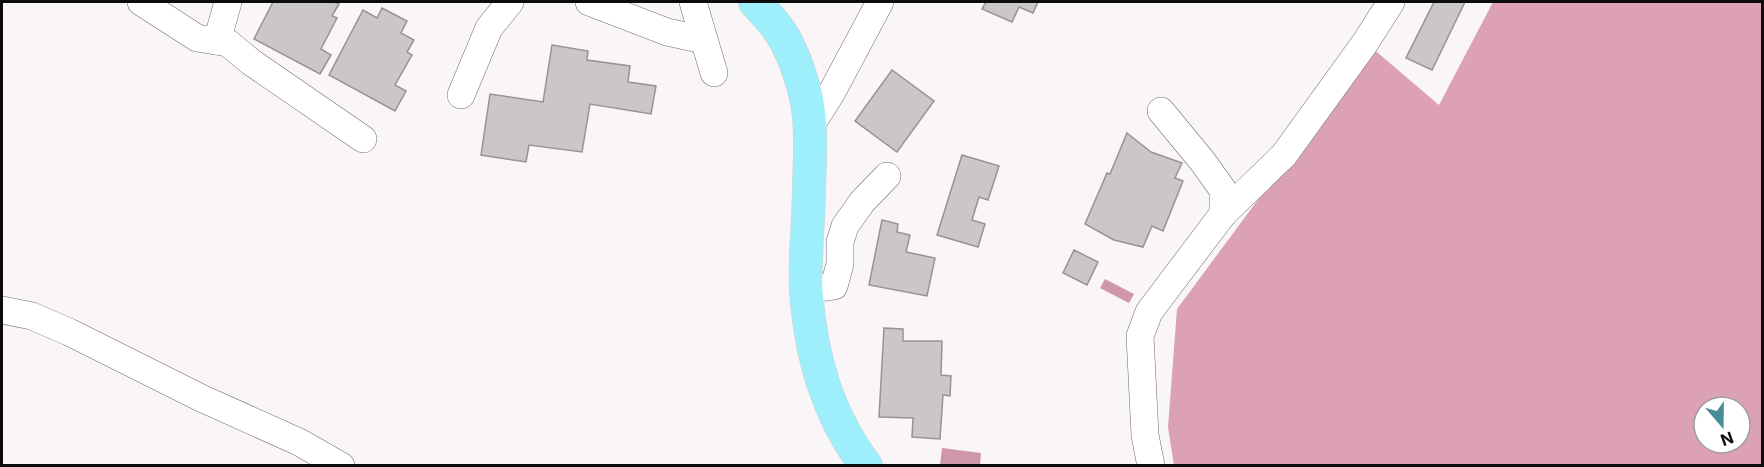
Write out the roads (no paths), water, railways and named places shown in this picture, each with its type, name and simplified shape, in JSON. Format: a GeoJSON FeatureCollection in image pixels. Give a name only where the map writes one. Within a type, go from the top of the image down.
{"type":"FeatureCollection","features":[{"type":"Feature","properties":{"kind":"main road"},"geometry":{"type":"LineString","coordinates":[[755,2],[781,34],[796,66],[806,97],[810,127],[806,290],[814,355],[828,397],[844,434],[866,465]]}},
{"type":"Feature","properties":{"kind":"street"},"geometry":{"type":"LineString","coordinates":[[141,2],[197,38],[228,43],[251,62],[363,139]]}},
{"type":"Feature","properties":{"kind":"street"},"geometry":{"type":"LineString","coordinates":[[217,41],[228,2]]}},
{"type":"Feature","properties":{"kind":"street"},"geometry":{"type":"LineString","coordinates":[[461,95],[489,28],[510,2]]}},
{"type":"Feature","properties":{"kind":"street"},"geometry":{"type":"LineString","coordinates":[[589,2],[667,32],[704,40]]}},
{"type":"Feature","properties":{"kind":"street"},"geometry":{"type":"LineString","coordinates":[[693,2],[714,73]]}},
{"type":"Feature","properties":{"kind":"street"},"geometry":{"type":"LineString","coordinates":[[810,127],[832,92],[880,2]]}},
{"type":"Feature","properties":{"kind":"street"},"geometry":{"type":"LineString","coordinates":[[1151,465],[1145,435],[1140,336],[1149,312],[1222,214],[1284,155],[1365,43],[1391,2]]}},
{"type":"Feature","properties":{"kind":"street"},"geometry":{"type":"LineString","coordinates":[[1161,111],[1223,190],[1222,214]]}},
{"type":"Feature","properties":{"kind":"street"},"geometry":{"type":"LineString","coordinates":[[806,290],[834,286],[840,264],[840,242],[845,226],[862,202],[886,176]]}},
{"type":"Feature","properties":{"kind":"street"},"geometry":{"type":"LineString","coordinates":[[2,310],[32,316],[69,332],[201,398],[299,442],[341,465]]}}]}
